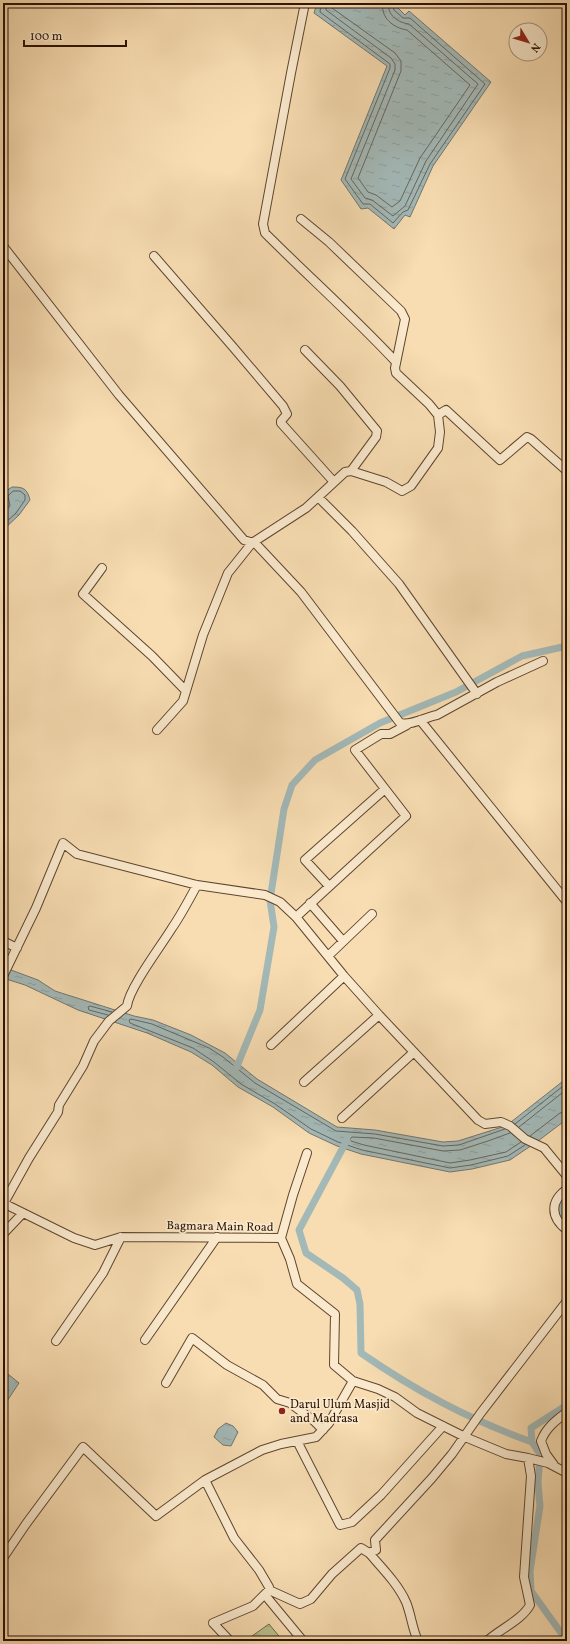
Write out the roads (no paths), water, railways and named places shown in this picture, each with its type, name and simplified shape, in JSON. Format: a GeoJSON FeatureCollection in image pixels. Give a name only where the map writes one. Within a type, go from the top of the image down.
{"type":"FeatureCollection","features":[{"type":"Feature","properties":{"kind":"street"},"geometry":{"type":"LineString","coordinates":[[305,3],[290,73],[263,224],[266,233],[396,362]]}},
{"type":"Feature","properties":{"kind":"street"},"geometry":{"type":"LineString","coordinates":[[157,730],[183,701],[203,635],[228,573],[252,543],[306,508],[344,472],[351,472],[386,482],[398,490],[402,491],[406,489],[411,486],[438,448],[440,432],[438,416],[429,404],[396,373],[396,362],[405,319],[401,311],[329,242],[301,219]]}},
{"type":"Feature","properties":{"kind":"street"},"geometry":{"type":"LineString","coordinates":[[3,246],[118,395],[244,540],[256,544],[301,592],[389,709],[403,724]]}},
{"type":"Feature","properties":{"kind":"street"},"geometry":{"type":"LineString","coordinates":[[154,256],[233,346],[283,406],[287,414],[281,423],[334,482]]}},
{"type":"Feature","properties":{"kind":"street"},"geometry":{"type":"LineString","coordinates":[[305,350],[340,386],[377,430],[376,437],[351,472]]}},
{"type":"Feature","properties":{"kind":"street"},"geometry":{"type":"LineString","coordinates":[[438,416],[446,410],[500,460],[508,455],[526,437],[531,438],[567,471]]}},
{"type":"Feature","properties":{"kind":"street"},"geometry":{"type":"LineString","coordinates":[[318,497],[352,531],[399,584],[477,694]]}},
{"type":"Feature","properties":{"kind":"street"},"geometry":{"type":"LineString","coordinates":[[102,568],[83,594],[152,656],[186,691]]}},
{"type":"Feature","properties":{"kind":"street"},"geometry":{"type":"LineString","coordinates":[[296,917],[406,816],[355,750],[381,734],[390,734],[403,724],[420,720],[427,716],[437,715],[497,682],[543,661]]}},
{"type":"Feature","properties":{"kind":"street"},"geometry":{"type":"LineString","coordinates":[[420,720],[567,902]]}},
{"type":"Feature","properties":{"kind":"street"},"geometry":{"type":"LineString","coordinates":[[329,886],[305,860],[385,789]]}},
{"type":"Feature","properties":{"kind":"street"},"geometry":{"type":"LineString","coordinates":[[3,976],[36,908],[63,843],[77,854],[197,885],[265,895],[280,902],[296,917],[344,976],[478,1120],[485,1124],[505,1123],[525,1139],[544,1148],[567,1176]]}},
{"type":"Feature","properties":{"kind":"street"},"geometry":{"type":"LineString","coordinates":[[3,1203],[58,1112],[60,1105],[83,1066],[94,1041],[109,1021],[127,1006],[128,1000],[174,926],[197,885]]}},
{"type":"Feature","properties":{"kind":"street"},"geometry":{"type":"LineString","coordinates":[[310,903],[343,941]]}},
{"type":"Feature","properties":{"kind":"street"},"geometry":{"type":"LineString","coordinates":[[328,956],[372,914]]}},
{"type":"Feature","properties":{"kind":"street"},"geometry":{"type":"LineString","coordinates":[[3,941],[17,948]]}},
{"type":"Feature","properties":{"kind":"street"},"geometry":{"type":"LineString","coordinates":[[271,1045],[344,976]]}},
{"type":"Feature","properties":{"kind":"street"},"geometry":{"type":"LineString","coordinates":[[304,1082],[379,1015]]}},
{"type":"Feature","properties":{"kind":"street"},"geometry":{"type":"LineString","coordinates":[[342,1118],[414,1052]]}},
{"type":"Feature","properties":{"kind":"street"},"geometry":{"type":"LineString","coordinates":[[281,1238],[307,1153]]}},
{"type":"Feature","properties":{"kind":"street"},"geometry":{"type":"LineString","coordinates":[[567,1188],[556,1199],[554,1210],[555,1216],[567,1230]]}},
{"type":"Feature","properties":{"kind":"street","name":"Bagmara Main Road"},"geometry":{"type":"LineString","coordinates":[[3,1203],[74,1238],[95,1245],[121,1237],[281,1238],[290,1259],[297,1284],[335,1314],[334,1365],[353,1381],[378,1389],[395,1397],[417,1413],[465,1437],[506,1454],[551,1464],[567,1473]]}},
{"type":"Feature","properties":{"kind":"street"},"geometry":{"type":"LineString","coordinates":[[3,1234],[23,1213]]}},
{"type":"Feature","properties":{"kind":"street"},"geometry":{"type":"LineString","coordinates":[[56,1341],[103,1273],[121,1237]]}},
{"type":"Feature","properties":{"kind":"street"},"geometry":{"type":"LineString","coordinates":[[145,1340],[217,1237]]}},
{"type":"Feature","properties":{"kind":"street"},"geometry":{"type":"LineString","coordinates":[[369,1554],[376,1550],[375,1540],[432,1478],[465,1437],[480,1414],[567,1301]]}},
{"type":"Feature","properties":{"kind":"street"},"geometry":{"type":"LineString","coordinates":[[166,1383],[192,1338],[227,1365],[263,1385],[277,1399],[290,1403],[322,1430]]}},
{"type":"Feature","properties":{"kind":"street"},"geometry":{"type":"LineString","coordinates":[[3,1558],[26,1524],[83,1447],[156,1516],[205,1480],[262,1450],[316,1437],[329,1423],[353,1381]]}},
{"type":"Feature","properties":{"kind":"street"},"geometry":{"type":"LineString","coordinates":[[551,1464],[541,1441],[545,1432],[556,1420],[567,1412]]}},
{"type":"Feature","properties":{"kind":"street"},"geometry":{"type":"LineString","coordinates":[[296,1441],[340,1525],[352,1522],[381,1496],[443,1426]]}},
{"type":"Feature","properties":{"kind":"street"},"geometry":{"type":"LineString","coordinates":[[487,1641],[497,1632],[526,1613],[530,1605],[524,1577],[531,1476],[530,1459]]}},
{"type":"Feature","properties":{"kind":"street"},"geometry":{"type":"LineString","coordinates":[[205,1480],[213,1500],[227,1522],[234,1538],[259,1570],[269,1587],[267,1593],[253,1606],[213,1623],[230,1641]]}},
{"type":"Feature","properties":{"kind":"street"},"geometry":{"type":"LineString","coordinates":[[267,1593],[300,1604],[311,1599],[332,1574],[361,1548],[369,1554],[392,1580],[405,1601],[412,1627],[418,1641]]}},
{"type":"Feature","properties":{"kind":"street"},"geometry":{"type":"LineString","coordinates":[[267,1593],[303,1641]]}},
{"type":"Feature","properties":{"kind":"water"},"geometry":{"type":"Polygon","coordinates":[[[317,3],[400,3],[397,7],[405,15],[409,11],[491,82],[433,166],[410,217],[405,215],[394,229],[368,208],[361,209],[341,180],[387,66],[314,13],[317,3]]]}},
{"type":"Feature","properties":{"kind":"water"},"geometry":{"type":"Polygon","coordinates":[[[12,487],[24,489],[30,500],[19,515],[3,530],[3,507],[6,504],[3,493],[12,487]]]}},
{"type":"Feature","properties":{"kind":"water"},"geometry":{"type":"Polygon","coordinates":[[[3,967],[38,980],[55,991],[134,1016],[153,1020],[191,1035],[225,1053],[257,1079],[337,1127],[375,1130],[443,1142],[458,1141],[499,1128],[511,1122],[567,1078],[567,1119],[510,1160],[472,1169],[450,1172],[361,1154],[337,1146],[309,1133],[273,1107],[238,1087],[212,1065],[191,1052],[147,1033],[78,1010],[25,985],[3,978],[3,967]]]}},
{"type":"Feature","properties":{"kind":"water"},"geometry":{"type":"Polygon","coordinates":[[[567,1197],[567,1227],[559,1216],[558,1203],[567,1197]]]}},
{"type":"Feature","properties":{"kind":"water"},"geometry":{"type":"Polygon","coordinates":[[[3,1370],[19,1383],[3,1407],[3,1370]]]}},
{"type":"Feature","properties":{"kind":"water"},"geometry":{"type":"Polygon","coordinates":[[[226,1423],[233,1426],[238,1432],[231,1446],[223,1445],[214,1437],[218,1429],[226,1423]]]}},
{"type":"Feature","properties":{"kind":"waterway"},"geometry":{"type":"LineString","coordinates":[[235,1071],[260,1010],[274,927],[270,900],[284,809],[292,785],[315,760],[380,723],[456,692],[522,656],[567,646]]}},
{"type":"Feature","properties":{"kind":"waterway"},"geometry":{"type":"LineString","coordinates":[[347,1140],[299,1230],[306,1253],[343,1278],[357,1290],[360,1304],[361,1353],[422,1392],[464,1414],[532,1442]]}},
{"type":"Feature","properties":{"kind":"waterway"},"geometry":{"type":"LineString","coordinates":[[567,1405],[531,1428],[532,1442],[540,1454],[538,1483],[540,1506],[530,1571],[531,1591],[567,1641]]}},
{"type":"Feature","properties":{"kind":"place","name":"Darul Ulum Masjid and Madrasa"},"geometry":{"type":"Point","coordinates":[282,1411]}}]}
